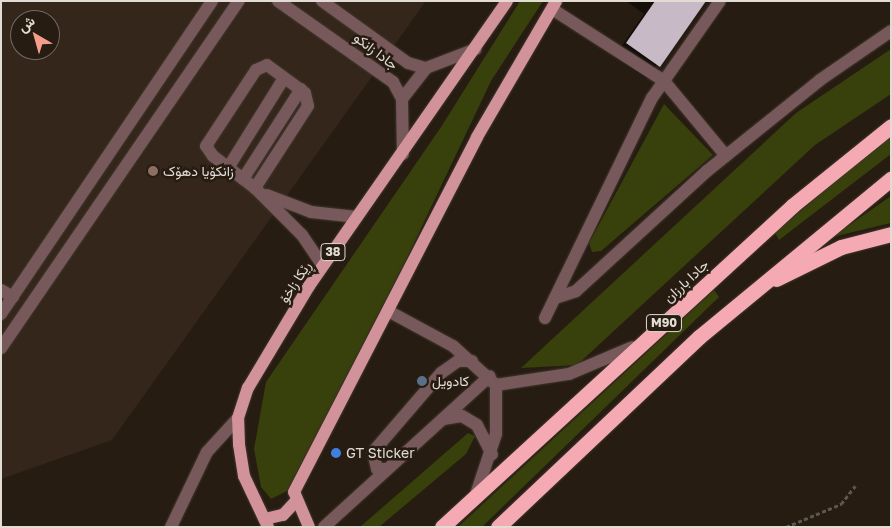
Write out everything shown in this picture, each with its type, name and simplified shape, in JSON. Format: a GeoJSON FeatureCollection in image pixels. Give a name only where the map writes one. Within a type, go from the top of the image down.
{"type":"FeatureCollection","features":[{"type":"Feature","properties":{"kind":"highway","name":"جادا بارزان"},"geometry":{"type":"LineString","coordinates":[[442,527],[792,206],[891,126]]}},
{"type":"Feature","properties":{"kind":"highway","name":"M90"},"geometry":{"type":"LineString","coordinates":[[498,527],[752,290],[891,179]]}},
{"type":"Feature","properties":{"kind":"highway"},"geometry":{"type":"LineString","coordinates":[[752,290],[841,248],[891,234]]}},
{"type":"Feature","properties":{"kind":"highway"},"geometry":{"type":"LineString","coordinates":[[511,527],[542,485]]}},
{"type":"Feature","properties":{"kind":"main road","name":"ڕێکا زاخۆ"},"geometry":{"type":"LineString","coordinates":[[267,523],[244,476],[238,418],[248,388],[323,266],[403,155],[508,1]]}},
{"type":"Feature","properties":{"kind":"main road"},"geometry":{"type":"LineString","coordinates":[[267,523],[283,515],[295,502],[301,478],[390,312],[477,137],[554,5]]}},
{"type":"Feature","properties":{"kind":"main road"},"geometry":{"type":"LineString","coordinates":[[295,502],[309,527]]}},
{"type":"Feature","properties":{"kind":"street"},"geometry":{"type":"LineString","coordinates":[[1,314],[212,1]]}},
{"type":"Feature","properties":{"kind":"street"},"geometry":{"type":"LineString","coordinates":[[1,348],[239,1]]}},
{"type":"Feature","properties":{"kind":"street","name":"جادا زانکو"},"geometry":{"type":"LineString","coordinates":[[278,1],[366,60],[393,82],[402,99]]}},
{"type":"Feature","properties":{"kind":"street","name":"جادا زانکو"},"geometry":{"type":"LineString","coordinates":[[322,1],[408,63],[426,68]]}},
{"type":"Feature","properties":{"kind":"street"},"geometry":{"type":"LineString","coordinates":[[545,318],[664,81],[720,1]]}},
{"type":"Feature","properties":{"kind":"street"},"geometry":{"type":"LineString","coordinates":[[554,5],[664,81],[726,156]]}},
{"type":"Feature","properties":{"kind":"street"},"geometry":{"type":"LineString","coordinates":[[555,298],[576,291],[726,156],[820,80],[891,31]]}},
{"type":"Feature","properties":{"kind":"street"},"geometry":{"type":"LineString","coordinates":[[403,155],[402,99],[426,68],[476,49]]}},
{"type":"Feature","properties":{"kind":"street"},"geometry":{"type":"LineString","coordinates":[[259,191],[308,106],[301,89],[267,65],[259,67],[207,140],[208,152],[259,191],[302,234],[323,266]]}},
{"type":"Feature","properties":{"kind":"street"},"geometry":{"type":"LineString","coordinates":[[228,168],[284,78]]}},
{"type":"Feature","properties":{"kind":"street"},"geometry":{"type":"LineString","coordinates":[[243,179],[301,89]]}},
{"type":"Feature","properties":{"kind":"street"},"geometry":{"type":"LineString","coordinates":[[259,191],[311,212],[357,217]]}},
{"type":"Feature","properties":{"kind":"street"},"geometry":{"type":"LineString","coordinates":[[1,290],[13,297]]}},
{"type":"Feature","properties":{"kind":"street"},"geometry":{"type":"LineString","coordinates":[[390,312],[433,333],[472,361],[493,380],[498,418],[492,455],[474,497]]}},
{"type":"Feature","properties":{"kind":"street"},"geometry":{"type":"LineString","coordinates":[[324,527],[443,419],[493,380],[586,368],[652,335]]}},
{"type":"Feature","properties":{"kind":"street"},"geometry":{"type":"LineString","coordinates":[[359,494],[371,459],[441,373],[458,361],[472,361]]}},
{"type":"Feature","properties":{"kind":"street"},"geometry":{"type":"LineString","coordinates":[[443,419],[462,416],[477,425],[492,455]]}},
{"type":"Feature","properties":{"kind":"street"},"geometry":{"type":"LineString","coordinates":[[171,527],[208,452],[238,418]]}},
{"type":"Feature","properties":{"kind":"street"},"geometry":{"type":"LineString","coordinates":[[371,459],[376,469],[387,469]]}},
{"type":"Feature","properties":{"kind":"path"},"geometry":{"type":"LineString","coordinates":[[786,527],[840,504],[854,486]]}},
{"type":"Feature","properties":{"kind":"shaded area","name":"زانکۆیا دهۆک"},"geometry":{"type":"Polygon","coordinates":[[[1,1],[426,1],[112,440],[1,479],[1,1]]]}},
{"type":"Feature","properties":{"kind":"green space"},"geometry":{"type":"Polygon","coordinates":[[[520,1],[543,1],[491,81],[406,260],[287,491],[271,499],[261,487],[254,449],[266,382],[441,127],[520,1]]]}},
{"type":"Feature","properties":{"kind":"green space"},"geometry":{"type":"Polygon","coordinates":[[[891,49],[891,94],[815,145],[577,365],[521,368],[796,113],[891,49]]]}},
{"type":"Feature","properties":{"kind":"green space"},"geometry":{"type":"Polygon","coordinates":[[[664,104],[713,155],[601,251],[592,252],[589,243],[664,104]]]}},
{"type":"Feature","properties":{"kind":"green space"},"geometry":{"type":"Polygon","coordinates":[[[891,133],[891,154],[779,240],[775,233],[891,133]]]}},
{"type":"Feature","properties":{"kind":"green space"},"geometry":{"type":"Polygon","coordinates":[[[891,196],[891,223],[832,237],[891,196]]]}},
{"type":"Feature","properties":{"kind":"green space"},"geometry":{"type":"Polygon","coordinates":[[[714,290],[719,297],[482,527],[458,527],[714,290]]]}},
{"type":"Feature","properties":{"kind":"green space"},"geometry":{"type":"Polygon","coordinates":[[[468,433],[475,436],[466,454],[379,527],[360,527],[468,433]]]}},
{"type":"Feature","properties":{"kind":"building"},"geometry":{"type":"Polygon","coordinates":[[[655,1],[706,1],[660,67],[626,43],[655,1]]]}},
{"type":"Feature","properties":{"kind":"place","name":"زانکۆیا دهۆک"},"geometry":{"type":"Point","coordinates":[153,171]}},
{"type":"Feature","properties":{"kind":"place","name":"كادويل"},"geometry":{"type":"Point","coordinates":[422,381]}},
{"type":"Feature","properties":{"kind":"place","name":"GT Sticker"},"geometry":{"type":"Point","coordinates":[336,453]}}]}
